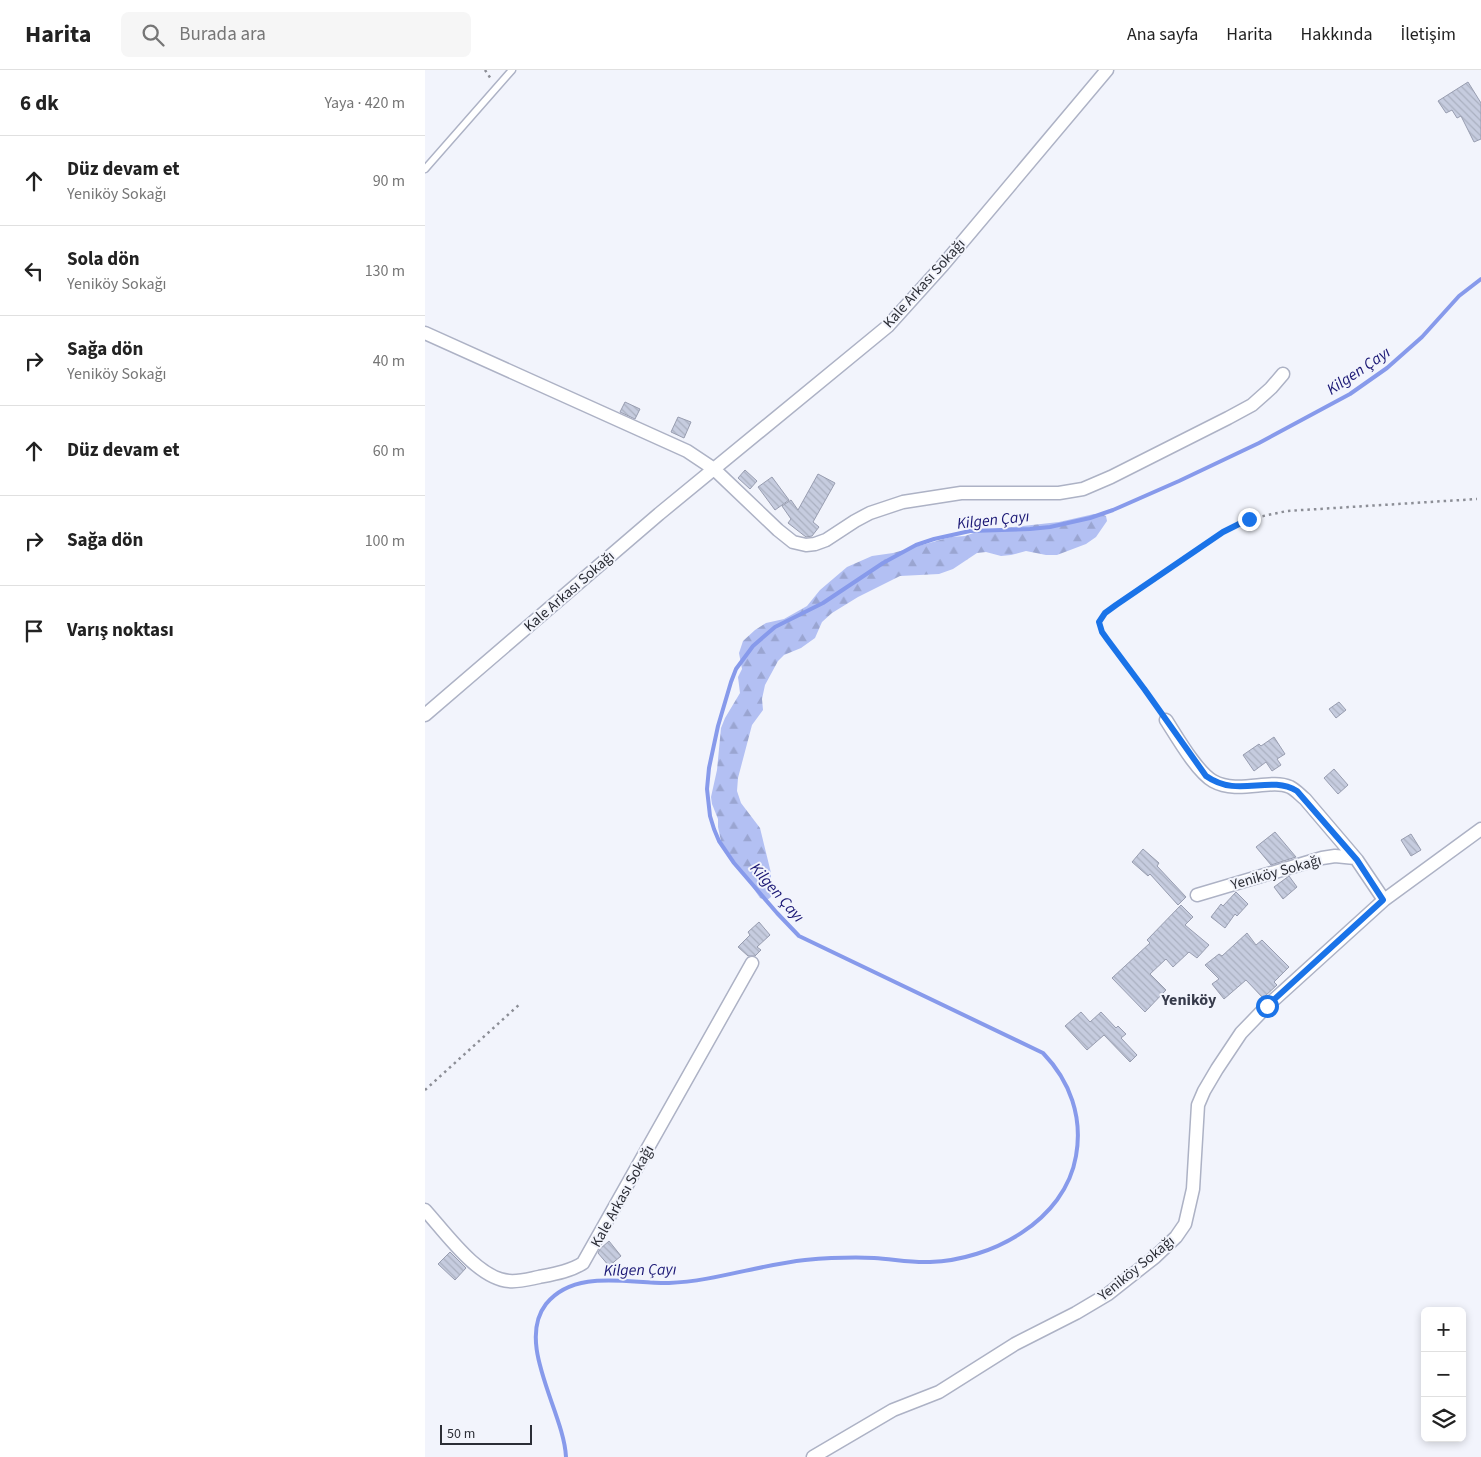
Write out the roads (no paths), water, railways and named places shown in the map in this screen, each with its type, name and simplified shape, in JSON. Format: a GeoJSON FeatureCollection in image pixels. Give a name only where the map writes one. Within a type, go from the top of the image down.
{"type":"FeatureCollection","features":[{"type":"Feature","properties":{"kind":"street","name":"Kale Arkası Sokağı"},"geometry":{"type":"LineString","coordinates":[[425,715],[651,520],[888,326],[943,265],[1107,70]]}},
{"type":"Feature","properties":{"kind":"street"},"geometry":{"type":"LineString","coordinates":[[425,333],[671,442],[714,469],[793,542],[806,545],[826,540],[870,513],[903,502],[961,493],[1059,493],[1083,489],[1111,477],[1251,405],[1271,388],[1283,374]]}},
{"type":"Feature","properties":{"kind":"street"},"geometry":{"type":"LineString","coordinates":[[1166,720],[1206,776],[1213,781],[1229,786],[1255,787],[1277,784],[1288,786],[1305,799],[1355,858],[1383,900]]}},
{"type":"Feature","properties":{"kind":"street","name":"Yeniköy Sokağı"},"geometry":{"type":"LineString","coordinates":[[813,1457],[878,1418],[909,1403],[939,1392],[998,1354],[1076,1313],[1108,1294],[1155,1257],[1176,1237],[1185,1224],[1193,1188],[1199,1105],[1204,1091],[1241,1033],[1267,1006],[1383,900],[1481,830]]}},
{"type":"Feature","properties":{"kind":"street","name":"Yeniköy Sokağı"},"geometry":{"type":"LineString","coordinates":[[1197,895],[1315,859],[1335,856],[1355,858]]}},
{"type":"Feature","properties":{"kind":"street","name":"Kale Arkası Sokağı"},"geometry":{"type":"LineString","coordinates":[[425,1210],[478,1268],[499,1279],[518,1282],[577,1267],[583,1263],[753,963]]}},
{"type":"Feature","properties":{"kind":"lane"},"geometry":{"type":"LineString","coordinates":[[425,169],[512,70]]}},
{"type":"Feature","properties":{"kind":"waterway","name":"Kilgen Çayı"},"geometry":{"type":"LineString","coordinates":[[566,1457],[558,1420],[538,1358],[536,1338],[538,1320],[546,1304],[558,1293],[572,1286],[587,1282],[604,1280],[654,1283],[686,1282],[805,1260],[881,1258],[930,1262],[953,1260],[977,1254],[1000,1245],[1022,1233],[1041,1218],[1057,1200],[1069,1179],[1076,1156],[1078,1127],[1072,1100],[1061,1075],[1043,1053],[799,936],[734,863],[719,841],[710,816],[707,789],[709,768],[718,726],[731,682],[736,669],[753,646],[775,627],[823,603],[883,563],[916,545],[970,531],[1050,527],[1090,518],[1179,481],[1259,443],[1350,394],[1387,368],[1422,337],[1459,296],[1481,279]]}},
{"type":"Feature","properties":{"kind":"district","name":"Yeniköy"},"geometry":{"type":"Point","coordinates":[1189,999]}}]}
